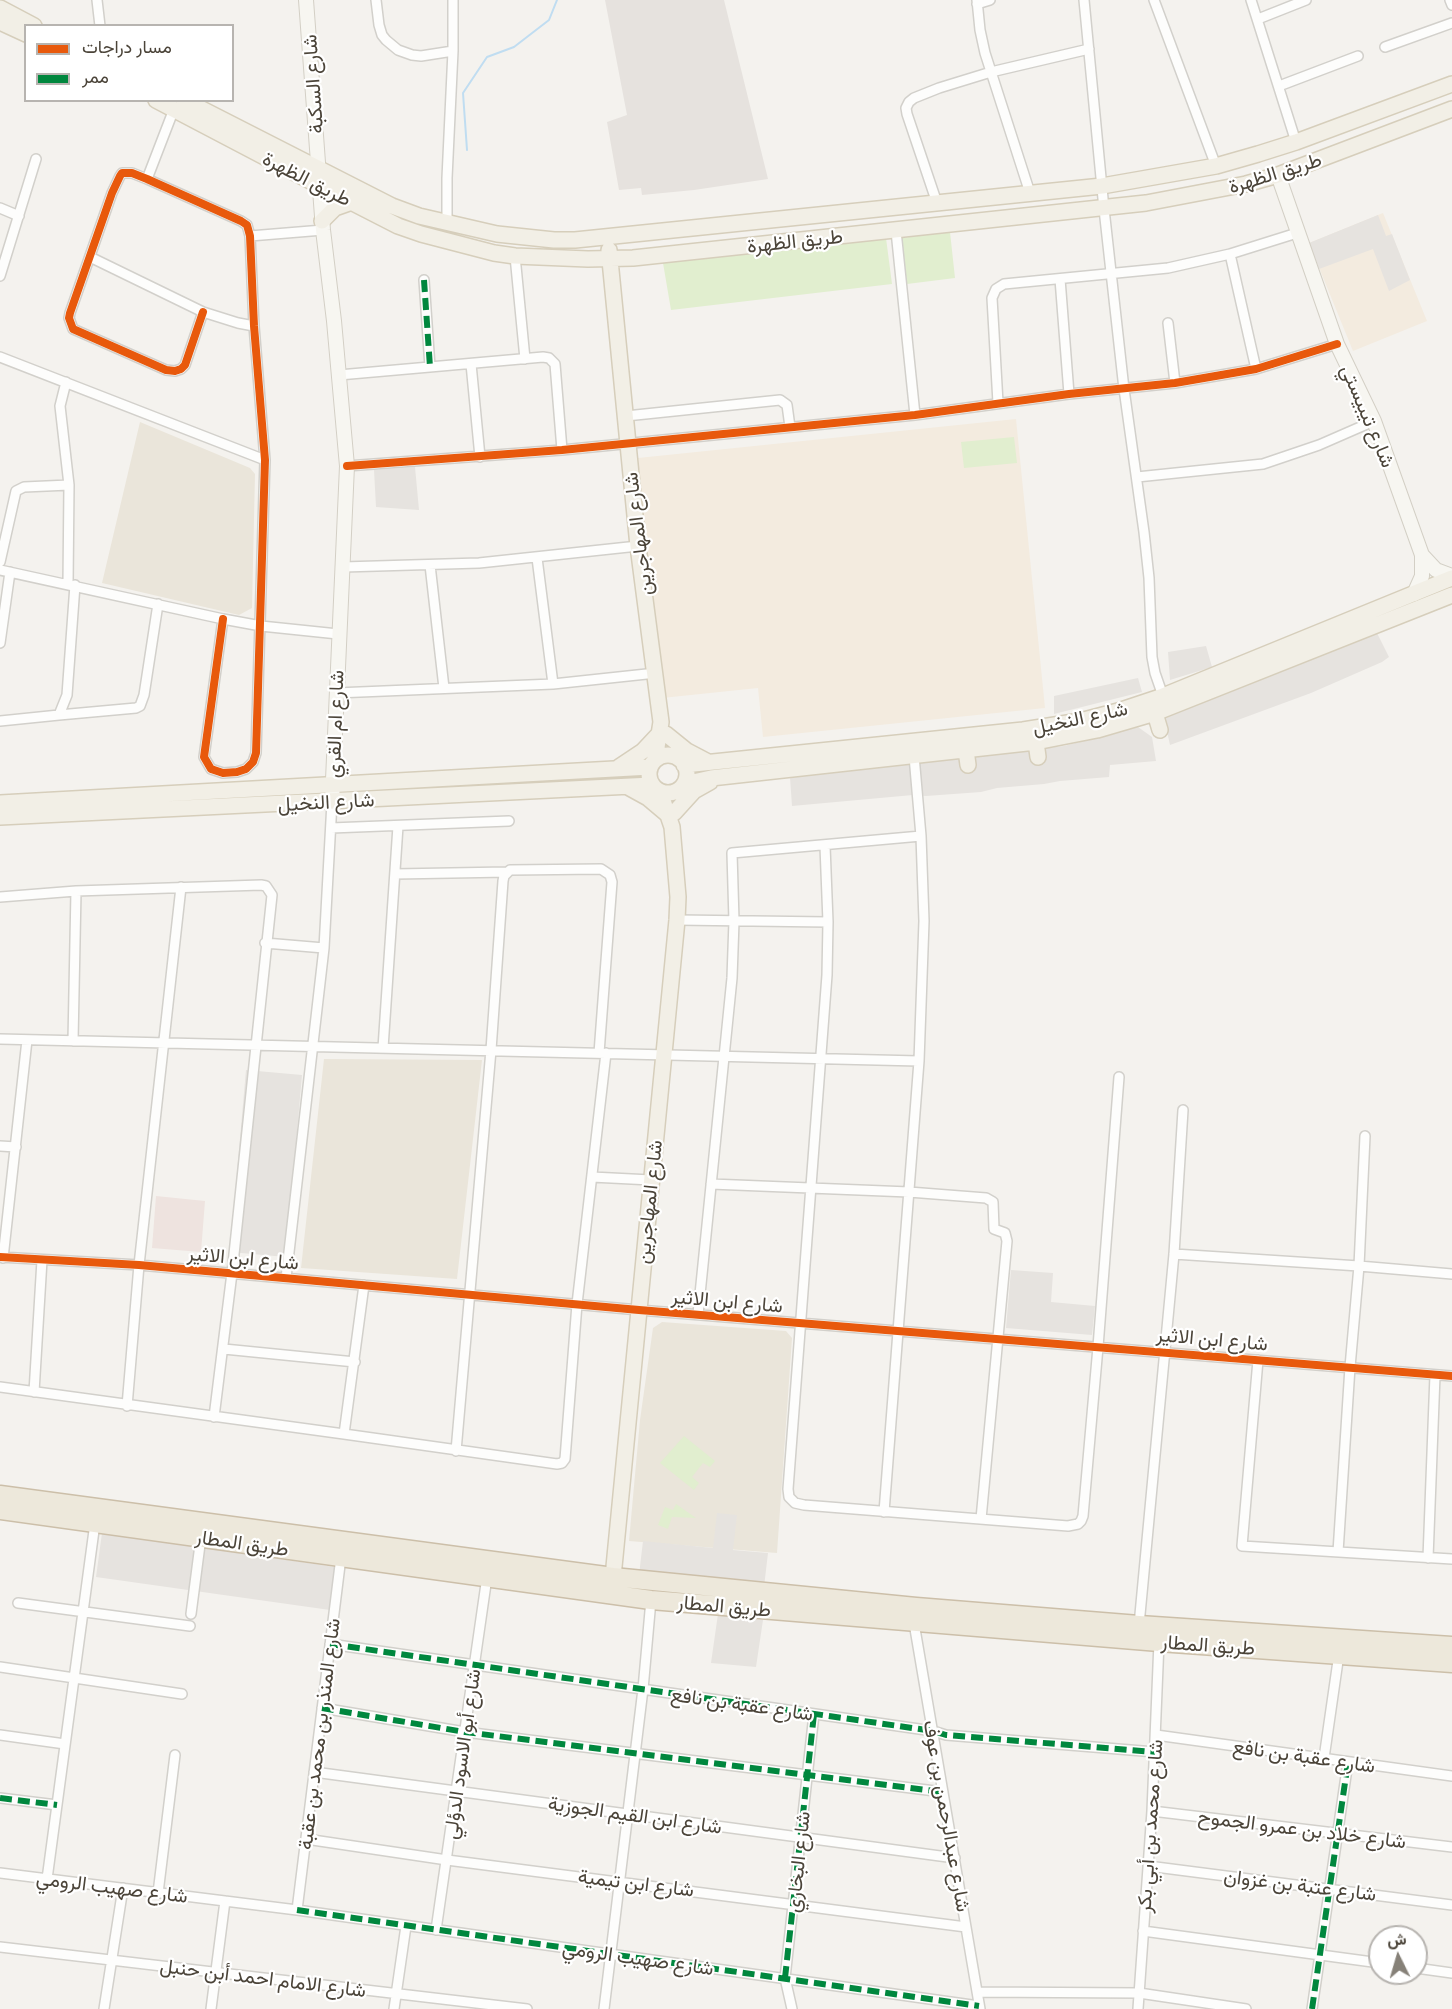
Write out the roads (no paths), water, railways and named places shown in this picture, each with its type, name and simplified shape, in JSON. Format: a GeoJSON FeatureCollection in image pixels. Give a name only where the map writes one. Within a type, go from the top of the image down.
{"type":"FeatureCollection","features":[{"type":"Feature","properties":{"kind":"highway","name":"طريق المطار"},"geometry":{"type":"LineString","coordinates":[[0,1495],[613,1577],[928,1608],[1452,1646]]}},
{"type":"Feature","properties":{"kind":"highway","name":"طريق المطار"},"geometry":{"type":"LineString","coordinates":[[0,1510],[651,1600],[914,1623],[1452,1663]]}},
{"type":"Feature","properties":{"kind":"main road","name":"شارع السكبة"},"geometry":{"type":"LineString","coordinates":[[306,0],[319,169]]}},
{"type":"Feature","properties":{"kind":"main road"},"geometry":{"type":"LineString","coordinates":[[0,8],[30,24]]}},
{"type":"Feature","properties":{"kind":"main road"},"geometry":{"type":"LineString","coordinates":[[0,22],[24,33]]}},
{"type":"Feature","properties":{"kind":"main road","name":"طريق الظهرة"},"geometry":{"type":"LineString","coordinates":[[179,105],[319,169],[392,206],[419,216],[497,234],[554,240],[608,238],[1102,186],[1216,166],[1296,142],[1452,84]]}},
{"type":"Feature","properties":{"kind":"main road","name":"طريق الظهرة"},"geometry":{"type":"LineString","coordinates":[[179,105],[320,186],[398,226],[420,234],[456,245],[515,256],[610,259],[1104,209],[1202,193],[1278,175],[1452,109]]}},
{"type":"Feature","properties":{"kind":"main road","name":"شارع ام القري"},"geometry":{"type":"LineString","coordinates":[[319,169],[347,466],[332,802]]}},
{"type":"Feature","properties":{"kind":"main road","name":"شارع تيبيستي"},"geometry":{"type":"LineString","coordinates":[[1278,175],[1336,344],[1374,421],[1422,555]]}},
{"type":"Feature","properties":{"kind":"main road"},"geometry":{"type":"LineString","coordinates":[[323,226],[335,208],[352,202]]}},
{"type":"Feature","properties":{"kind":"main road","name":"شارع المهاجرين"},"geometry":{"type":"LineString","coordinates":[[608,238],[638,546],[662,730],[652,764]]}},
{"type":"Feature","properties":{"kind":"main road"},"geometry":{"type":"LineString","coordinates":[[1422,555],[1436,570],[1452,577]]}},
{"type":"Feature","properties":{"kind":"main road"},"geometry":{"type":"LineString","coordinates":[[1414,594],[1422,576],[1422,555]]}},
{"type":"Feature","properties":{"kind":"main road","name":"شارع النخيل"},"geometry":{"type":"LineString","coordinates":[[1365,622],[1414,594],[1452,577]]}},
{"type":"Feature","properties":{"kind":"main road","name":"شارع النخيل"},"geometry":{"type":"LineString","coordinates":[[681,787],[721,777],[914,756],[967,758],[1037,750],[1097,730],[1156,703],[1365,622],[1452,596]]}},
{"type":"Feature","properties":{"kind":"main road"},"geometry":{"type":"LineString","coordinates":[[1156,703],[1161,730]]}},
{"type":"Feature","properties":{"kind":"main road","name":"شارع النخيل"},"geometry":{"type":"LineString","coordinates":[[680,761],[711,762],[1049,727],[1156,703]]}},
{"type":"Feature","properties":{"kind":"main road"},"geometry":{"type":"LineString","coordinates":[[616,769],[635,758],[662,730],[687,750],[711,762]]}},
{"type":"Feature","properties":{"kind":"main road","name":"شارع المهاجرين"},"geometry":{"type":"LineString","coordinates":[[662,730],[680,761]]}},
{"type":"Feature","properties":{"kind":"main road"},"geometry":{"type":"LineString","coordinates":[[665,755],[680,761],[687,774],[681,787],[672,793],[656,789],[649,780],[652,764],[665,755]]}},
{"type":"Feature","properties":{"kind":"main road","name":"شارع النخيل"},"geometry":{"type":"LineString","coordinates":[[0,803],[332,786],[616,769],[652,764]]}},
{"type":"Feature","properties":{"kind":"main road"},"geometry":{"type":"LineString","coordinates":[[626,787],[637,791],[671,818],[694,791],[721,777]]}},
{"type":"Feature","properties":{"kind":"main road","name":"شارع النخيل"},"geometry":{"type":"LineString","coordinates":[[0,817],[626,787],[656,789]]}},
{"type":"Feature","properties":{"kind":"main road","name":"شارع المهاجرين"},"geometry":{"type":"LineString","coordinates":[[671,818],[681,787]]}},
{"type":"Feature","properties":{"kind":"main road","name":"شارع المهاجرين"},"geometry":{"type":"LineString","coordinates":[[613,1577],[677,920],[678,897],[671,818],[656,789]]}},
{"type":"Feature","properties":{"kind":"street"},"geometry":{"type":"LineString","coordinates":[[97,0],[100,24]]}},
{"type":"Feature","properties":{"kind":"street"},"geometry":{"type":"LineString","coordinates":[[376,0],[382,35],[398,50],[421,56],[453,51]]}},
{"type":"Feature","properties":{"kind":"street"},"geometry":{"type":"LineString","coordinates":[[447,222],[453,0]]}},
{"type":"Feature","properties":{"kind":"street"},"geometry":{"type":"LineString","coordinates":[[990,0],[977,2],[980,30],[1030,194]]}},
{"type":"Feature","properties":{"kind":"street"},"geometry":{"type":"LineString","coordinates":[[1084,0],[1124,389],[1149,578],[1156,703]]}},
{"type":"Feature","properties":{"kind":"street"},"geometry":{"type":"LineString","coordinates":[[1154,0],[1216,166]]}},
{"type":"Feature","properties":{"kind":"street"},"geometry":{"type":"LineString","coordinates":[[1251,0],[1296,142]]}},
{"type":"Feature","properties":{"kind":"street"},"geometry":{"type":"LineString","coordinates":[[1258,19],[1306,0]]}},
{"type":"Feature","properties":{"kind":"street"},"geometry":{"type":"LineString","coordinates":[[1450,0],[1452,5]]}},
{"type":"Feature","properties":{"kind":"street"},"geometry":{"type":"LineString","coordinates":[[1384,47],[1452,23]]}},
{"type":"Feature","properties":{"kind":"street"},"geometry":{"type":"LineString","coordinates":[[937,203],[907,114],[907,105],[914,98],[991,72],[1089,50]]}},
{"type":"Feature","properties":{"kind":"street"},"geometry":{"type":"LineString","coordinates":[[1280,86],[1358,56]]}},
{"type":"Feature","properties":{"kind":"street"},"geometry":{"type":"LineString","coordinates":[[147,179],[179,105]]}},
{"type":"Feature","properties":{"kind":"street"},"geometry":{"type":"LineString","coordinates":[[0,276],[36,159]]}},
{"type":"Feature","properties":{"kind":"street"},"geometry":{"type":"LineString","coordinates":[[203,312],[185,365],[175,371],[166,370],[73,329],[69,318],[120,176],[125,172],[147,179],[247,225],[250,236],[254,326],[265,460],[255,758],[250,766],[242,771],[218,773],[207,766],[204,758],[223,619]]}},
{"type":"Feature","properties":{"kind":"street"},"geometry":{"type":"LineString","coordinates":[[0,208],[19,216]]}},
{"type":"Feature","properties":{"kind":"street"},"geometry":{"type":"LineString","coordinates":[[250,236],[323,226]]}},
{"type":"Feature","properties":{"kind":"street"},"geometry":{"type":"LineString","coordinates":[[896,231],[915,415]]}},
{"type":"Feature","properties":{"kind":"street"},"geometry":{"type":"LineString","coordinates":[[998,404],[992,298],[996,289],[1004,284],[1168,268],[1230,254],[1297,233]]}},
{"type":"Feature","properties":{"kind":"street"},"geometry":{"type":"LineString","coordinates":[[1230,254],[1256,369]]}},
{"type":"Feature","properties":{"kind":"street"},"geometry":{"type":"LineString","coordinates":[[515,256],[525,359]]}},
{"type":"Feature","properties":{"kind":"street"},"geometry":{"type":"LineString","coordinates":[[90,257],[203,312],[254,326]]}},
{"type":"Feature","properties":{"kind":"street"},"geometry":{"type":"LineString","coordinates":[[1060,279],[1069,394]]}},
{"type":"Feature","properties":{"kind":"street"},"geometry":{"type":"LineString","coordinates":[[424,280],[430,367]]}},
{"type":"Feature","properties":{"kind":"street"},"geometry":{"type":"LineString","coordinates":[[1168,323],[1175,383]]}},
{"type":"Feature","properties":{"kind":"street"},"geometry":{"type":"LineString","coordinates":[[347,466],[562,450],[915,415],[1069,394],[1175,383],[1256,369],[1336,344]]}},
{"type":"Feature","properties":{"kind":"street"},"geometry":{"type":"LineString","coordinates":[[0,357],[265,460]]}},
{"type":"Feature","properties":{"kind":"street"},"geometry":{"type":"LineString","coordinates":[[339,375],[546,357],[552,359],[555,364],[562,450]]}},
{"type":"Feature","properties":{"kind":"street"},"geometry":{"type":"LineString","coordinates":[[471,364],[480,457]]}},
{"type":"Feature","properties":{"kind":"street"},"geometry":{"type":"LineString","coordinates":[[58,716],[67,695],[72,584],[69,485],[60,406],[66,382]]}},
{"type":"Feature","properties":{"kind":"street"},"geometry":{"type":"LineString","coordinates":[[626,416],[780,400],[787,405],[790,427]]}},
{"type":"Feature","properties":{"kind":"street"},"geometry":{"type":"LineString","coordinates":[[1137,477],[1263,464],[1319,445],[1374,421]]}},
{"type":"Feature","properties":{"kind":"street"},"geometry":{"type":"LineString","coordinates":[[0,562],[15,491],[24,487],[69,485]]}},
{"type":"Feature","properties":{"kind":"street"},"geometry":{"type":"LineString","coordinates":[[343,567],[430,565],[537,558],[638,546]]}},
{"type":"Feature","properties":{"kind":"street"},"geometry":{"type":"LineString","coordinates":[[537,558],[553,684]]}},
{"type":"Feature","properties":{"kind":"street"},"geometry":{"type":"LineString","coordinates":[[430,565],[444,688]]}},
{"type":"Feature","properties":{"kind":"street"},"geometry":{"type":"LineString","coordinates":[[0,570],[223,619],[261,626],[338,634]]}},
{"type":"Feature","properties":{"kind":"street"},"geometry":{"type":"LineString","coordinates":[[0,643],[10,572]]}},
{"type":"Feature","properties":{"kind":"street"},"geometry":{"type":"LineString","coordinates":[[0,721],[140,706],[144,695],[158,604]]}},
{"type":"Feature","properties":{"kind":"street"},"geometry":{"type":"LineString","coordinates":[[336,693],[553,684],[656,673]]}},
{"type":"Feature","properties":{"kind":"street"},"geometry":{"type":"LineString","coordinates":[[884,1512],[919,1061],[924,921],[921,836],[914,756]]}},
{"type":"Feature","properties":{"kind":"street","name":"شارع ام القري"},"geometry":{"type":"LineString","coordinates":[[286,1278],[324,948],[332,802]]}},
{"type":"Feature","properties":{"kind":"street"},"geometry":{"type":"LineString","coordinates":[[331,828],[510,821]]}},
{"type":"Feature","properties":{"kind":"street"},"geometry":{"type":"LineString","coordinates":[[383,1048],[398,826]]}},
{"type":"Feature","properties":{"kind":"street"},"geometry":{"type":"LineString","coordinates":[[698,1314],[732,978],[734,921],[732,853],[921,836]]}},
{"type":"Feature","properties":{"kind":"street"},"geometry":{"type":"LineString","coordinates":[[825,846],[828,922],[827,975],[788,1489],[789,1497],[799,1505],[1068,1526],[1081,1521],[1098,1347],[1119,1077]]}},
{"type":"Feature","properties":{"kind":"street"},"geometry":{"type":"LineString","coordinates":[[0,1387],[456,1451],[562,1463],[565,1459],[577,1304],[592,1178],[612,882],[610,875],[604,870],[597,869],[514,869],[507,872],[395,874]]}},
{"type":"Feature","properties":{"kind":"street"},"geometry":{"type":"LineString","coordinates":[[456,1451],[491,1050],[503,881],[507,872]]}},
{"type":"Feature","properties":{"kind":"street"},"geometry":{"type":"LineString","coordinates":[[0,897],[76,891],[266,886],[272,895],[224,1348],[214,1417]]}},
{"type":"Feature","properties":{"kind":"street"},"geometry":{"type":"LineString","coordinates":[[127,1406],[181,888]]}},
{"type":"Feature","properties":{"kind":"street"},"geometry":{"type":"LineString","coordinates":[[74,1041],[76,891]]}},
{"type":"Feature","properties":{"kind":"street"},"geometry":{"type":"LineString","coordinates":[[677,920],[828,922]]}},
{"type":"Feature","properties":{"kind":"street"},"geometry":{"type":"LineString","coordinates":[[266,943],[324,948]]}},
{"type":"Feature","properties":{"kind":"street"},"geometry":{"type":"LineString","coordinates":[[0,1039],[919,1061]]}},
{"type":"Feature","properties":{"kind":"street"},"geometry":{"type":"LineString","coordinates":[[2,1258],[27,1040]]}},
{"type":"Feature","properties":{"kind":"street"},"geometry":{"type":"LineString","coordinates":[[1139,1624],[1166,1352],[1182,1110]]}},
{"type":"Feature","properties":{"kind":"street"},"geometry":{"type":"LineString","coordinates":[[1338,1552],[1359,1266],[1365,1136]]}},
{"type":"Feature","properties":{"kind":"street"},"geometry":{"type":"LineString","coordinates":[[0,1146],[16,1147]]}},
{"type":"Feature","properties":{"kind":"street"},"geometry":{"type":"LineString","coordinates":[[592,1178],[651,1180]]}},
{"type":"Feature","properties":{"kind":"street"},"geometry":{"type":"LineString","coordinates":[[711,1184],[909,1192],[986,1198],[993,1202],[994,1229],[1005,1233],[1007,1237],[981,1519]]}},
{"type":"Feature","properties":{"kind":"street"},"geometry":{"type":"LineString","coordinates":[[1174,1254],[1452,1274]]}},
{"type":"Feature","properties":{"kind":"street","name":"شارع ابن الاثير"},"geometry":{"type":"LineString","coordinates":[[2,1258],[140,1265],[639,1310],[1452,1376]]}},
{"type":"Feature","properties":{"kind":"street"},"geometry":{"type":"LineString","coordinates":[[34,1392],[42,1260]]}},
{"type":"Feature","properties":{"kind":"street"},"geometry":{"type":"LineString","coordinates":[[344,1434],[364,1285]]}},
{"type":"Feature","properties":{"kind":"street"},"geometry":{"type":"LineString","coordinates":[[224,1348],[355,1362]]}},
{"type":"Feature","properties":{"kind":"street"},"geometry":{"type":"LineString","coordinates":[[1258,1360],[1242,1546],[1452,1559]]}},
{"type":"Feature","properties":{"kind":"street"},"geometry":{"type":"LineString","coordinates":[[1428,1558],[1435,1375]]}},
{"type":"Feature","properties":{"kind":"street"},"geometry":{"type":"LineString","coordinates":[[47,1879],[95,1523]]}},
{"type":"Feature","properties":{"kind":"street"},"geometry":{"type":"LineString","coordinates":[[191,1614],[201,1537]]}},
{"type":"Feature","properties":{"kind":"street","name":"شارع المنذر بن محمد بن عقبة"},"geometry":{"type":"LineString","coordinates":[[297,1910],[341,1557]]}},
{"type":"Feature","properties":{"kind":"street","name":"شارع أبو الاسود الدؤلي"},"geometry":{"type":"LineString","coordinates":[[436,1930],[487,1577]]}},
{"type":"Feature","properties":{"kind":"street"},"geometry":{"type":"LineString","coordinates":[[604,2009],[643,1689],[651,1600]]}},
{"type":"Feature","properties":{"kind":"street"},"geometry":{"type":"LineString","coordinates":[[18,1603],[190,1626]]}},
{"type":"Feature","properties":{"kind":"street","name":"شارع عبدالرحمن بن عوف"},"geometry":{"type":"LineString","coordinates":[[914,1623],[980,2007]]}},
{"type":"Feature","properties":{"kind":"street","name":"شارع محمد بن أبي بكر"},"geometry":{"type":"LineString","coordinates":[[1138,2009],[1152,1811],[1159,1642]]}},
{"type":"Feature","properties":{"kind":"street","name":"شارع عقبة بن نافع"},"geometry":{"type":"LineString","coordinates":[[330,1644],[933,1731],[946,1735],[1155,1752]]}},
{"type":"Feature","properties":{"kind":"street"},"geometry":{"type":"LineString","coordinates":[[1324,1758],[1339,1654]]}},
{"type":"Feature","properties":{"kind":"street"},"geometry":{"type":"LineString","coordinates":[[0,1667],[182,1694]]}},
{"type":"Feature","properties":{"kind":"street"},"geometry":{"type":"LineString","coordinates":[[322,1708],[465,1732],[944,1792]]}},
{"type":"Feature","properties":{"kind":"street","name":"شارع البخاري"},"geometry":{"type":"LineString","coordinates":[[792,2009],[785,1978],[814,1714]]}},
{"type":"Feature","properties":{"kind":"street"},"geometry":{"type":"LineString","coordinates":[[0,1735],[65,1744]]}},
{"type":"Feature","properties":{"kind":"street","name":"شارع عقبة بن نافع"},"geometry":{"type":"LineString","coordinates":[[1156,1735],[1452,1776]]}},
{"type":"Feature","properties":{"kind":"street"},"geometry":{"type":"LineString","coordinates":[[158,1893],[175,1755]]}},
{"type":"Feature","properties":{"kind":"street"},"geometry":{"type":"LineString","coordinates":[[1312,2009],[1348,1762]]}},
{"type":"Feature","properties":{"kind":"street","name":"شارع ابن القيم الجوزية"},"geometry":{"type":"LineString","coordinates":[[314,1772],[955,1858]]}},
{"type":"Feature","properties":{"kind":"street"},"geometry":{"type":"LineString","coordinates":[[0,1798],[57,1805]]}},
{"type":"Feature","properties":{"kind":"street","name":"شارع خلاد بن عمرو الجموح"},"geometry":{"type":"LineString","coordinates":[[1152,1811],[1452,1847]]}},
{"type":"Feature","properties":{"kind":"street","name":"شارع ابن تيمية"},"geometry":{"type":"LineString","coordinates":[[306,1839],[447,1860],[966,1927]]}},
{"type":"Feature","properties":{"kind":"street","name":"شارع عتبة بن غزوان"},"geometry":{"type":"LineString","coordinates":[[1148,1866],[1452,1905]]}},
{"type":"Feature","properties":{"kind":"street","name":"شارع صهيب الرومي"},"geometry":{"type":"LineString","coordinates":[[0,1873],[297,1910],[980,2007]]}},
{"type":"Feature","properties":{"kind":"street"},"geometry":{"type":"LineString","coordinates":[[104,2009],[123,1888]]}},
{"type":"Feature","properties":{"kind":"street"},"geometry":{"type":"LineString","coordinates":[[211,2009],[225,1901]]}},
{"type":"Feature","properties":{"kind":"street"},"geometry":{"type":"LineString","coordinates":[[394,2009],[406,1926]]}},
{"type":"Feature","properties":{"kind":"street"},"geometry":{"type":"LineString","coordinates":[[1143,1931],[1368,1961]]}},
{"type":"Feature","properties":{"kind":"street","name":"شارع الامام احمد أبن حنبل"},"geometry":{"type":"LineString","coordinates":[[0,1947],[527,2009]]}},
{"type":"Feature","properties":{"kind":"street"},"geometry":{"type":"LineString","coordinates":[[1428,1970],[1452,1973]]}},
{"type":"Feature","properties":{"kind":"street"},"geometry":{"type":"LineString","coordinates":[[977,1992],[1139,1993],[1246,2009]]}},
{"type":"Feature","properties":{"kind":"street"},"geometry":{"type":"LineString","coordinates":[[943,2009],[961,2003]]}},
{"type":"Feature","properties":{"kind":"waterway"},"geometry":{"type":"LineString","coordinates":[[467,150],[463,93],[487,57],[514,47],[549,20],[557,0]]}}]}
